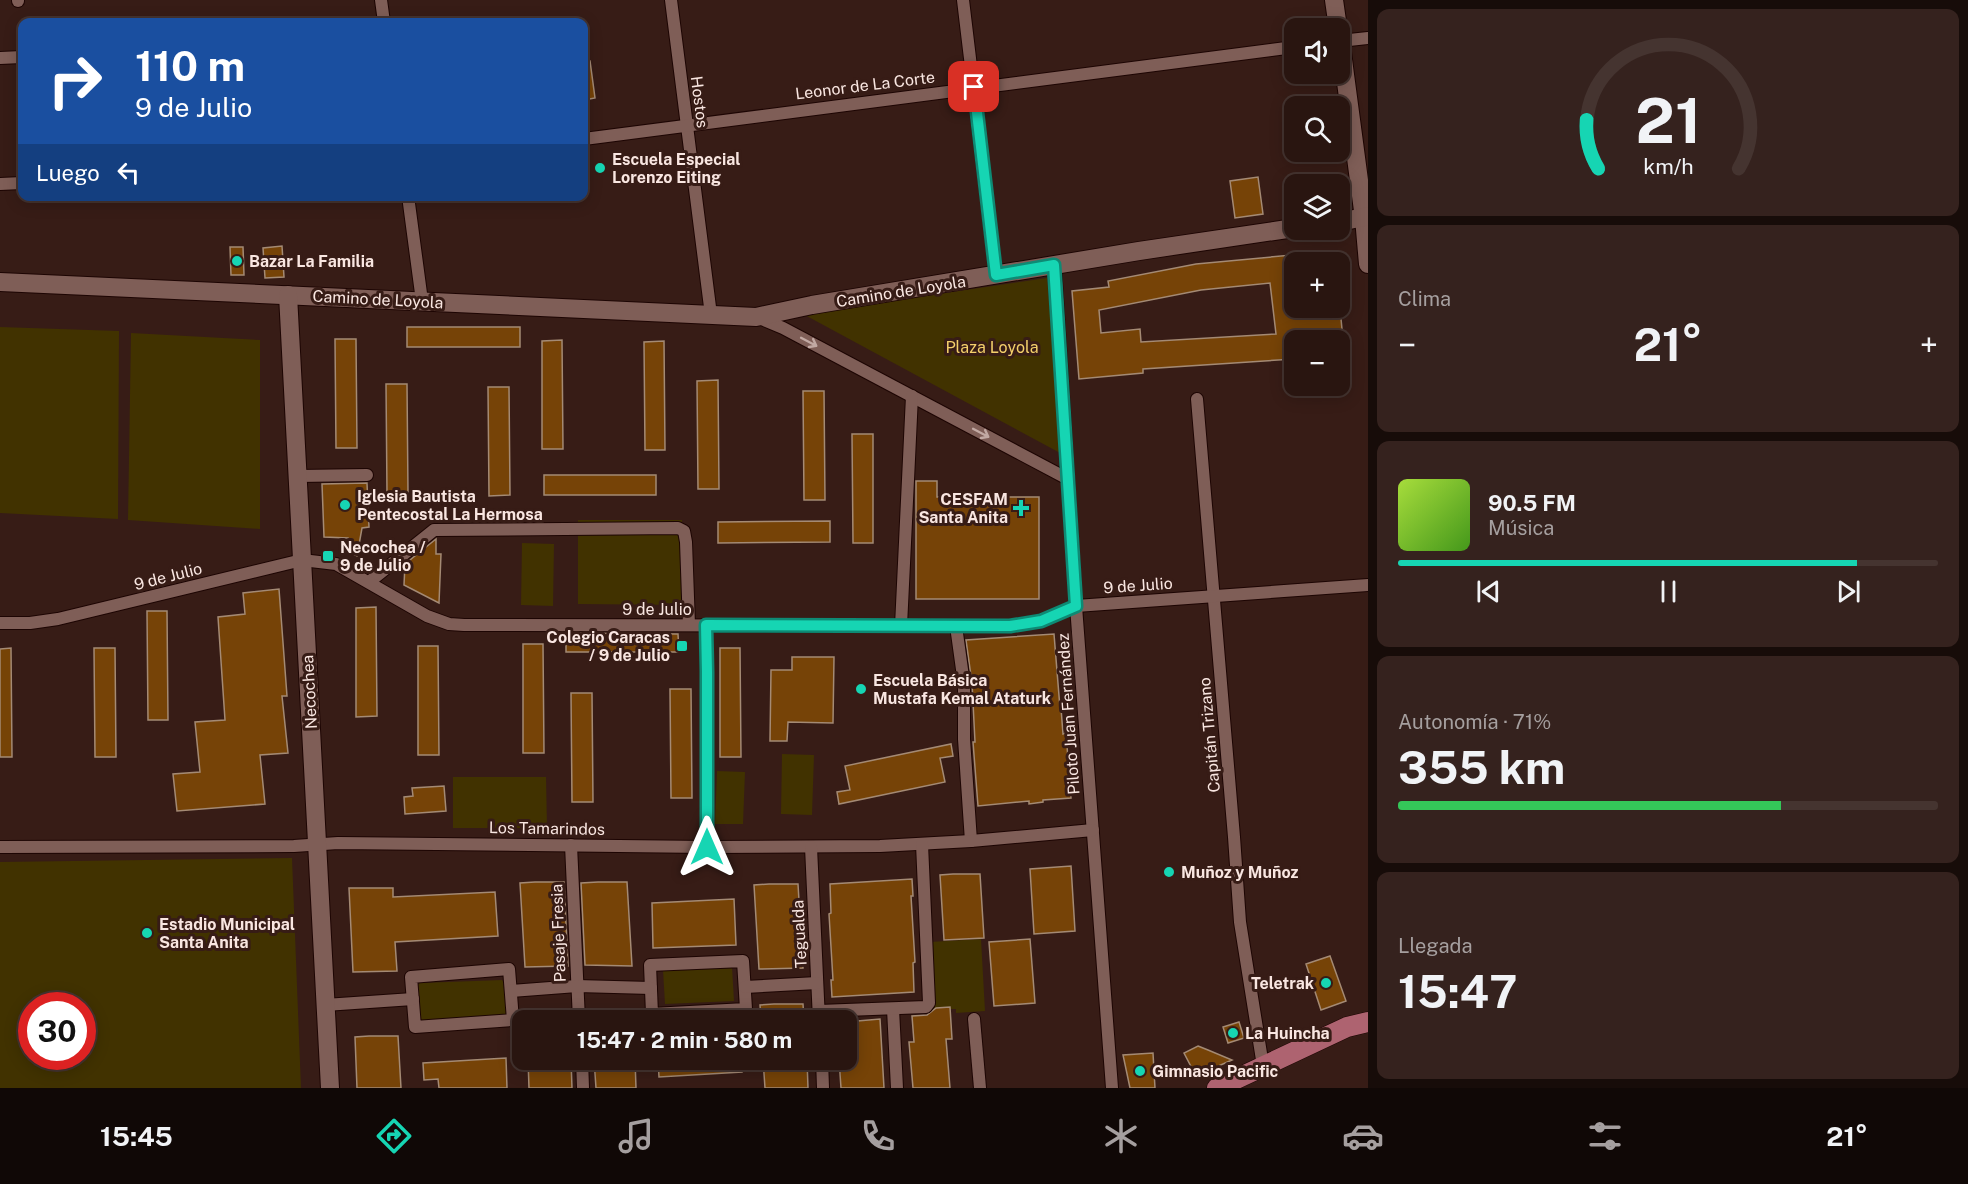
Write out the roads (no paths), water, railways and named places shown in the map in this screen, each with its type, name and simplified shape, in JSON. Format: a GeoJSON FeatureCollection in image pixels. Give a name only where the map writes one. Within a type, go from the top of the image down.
{"type":"FeatureCollection","features":[{"type":"Feature","properties":{"kind":"main road"},"geometry":{"type":"LineString","coordinates":[[1347,1027],[1368,1010]]}},
{"type":"Feature","properties":{"kind":"main road"},"geometry":{"type":"LineString","coordinates":[[1217,1088],[1347,1027],[1368,1022]]}},
{"type":"Feature","properties":{"kind":"street"},"geometry":{"type":"LineString","coordinates":[[381,0],[383,18]]}},
{"type":"Feature","properties":{"kind":"street","name":"Hostos"},"geometry":{"type":"LineString","coordinates":[[671,0],[711,315]]}},
{"type":"Feature","properties":{"kind":"street"},"geometry":{"type":"LineString","coordinates":[[963,0],[996,275]]}},
{"type":"Feature","properties":{"kind":"street"},"geometry":{"type":"LineString","coordinates":[[1334,0],[1337,18]]}},
{"type":"Feature","properties":{"kind":"street"},"geometry":{"type":"LineString","coordinates":[[1350,39],[1368,38]]}},
{"type":"Feature","properties":{"kind":"street","name":"Leonor de La Corte"},"geometry":{"type":"LineString","coordinates":[[588,138],[1284,48]]}},
{"type":"Feature","properties":{"kind":"street"},"geometry":{"type":"LineString","coordinates":[[0,58],[18,57]]}},
{"type":"Feature","properties":{"kind":"street"},"geometry":{"type":"LineString","coordinates":[[1346,84],[1366,217],[1368,264]]}},
{"type":"Feature","properties":{"kind":"street"},"geometry":{"type":"LineString","coordinates":[[0,184],[18,183]]}},
{"type":"Feature","properties":{"kind":"street"},"geometry":{"type":"LineString","coordinates":[[409,201],[422,301]]}},
{"type":"Feature","properties":{"kind":"street"},"geometry":{"type":"LineString","coordinates":[[1350,220],[1366,217]]}},
{"type":"Feature","properties":{"kind":"street","name":"Camino de Loyola"},"geometry":{"type":"LineString","coordinates":[[0,282],[756,317],[812,305],[1284,230]]}},
{"type":"Feature","properties":{"kind":"street","name":"Piloto Juan Fernández"},"geometry":{"type":"LineString","coordinates":[[1054,265],[1076,606],[1112,1088]]}},
{"type":"Feature","properties":{"kind":"street","name":"Necochea"},"geometry":{"type":"LineString","coordinates":[[288,295],[330,1088]]}},
{"type":"Feature","properties":{"kind":"street","name":"Camino de Loyola"},"geometry":{"type":"LineString","coordinates":[[756,317],[783,328],[1068,479]]}},
{"type":"Feature","properties":{"kind":"street"},"geometry":{"type":"LineString","coordinates":[[901,626],[912,396]]}},
{"type":"Feature","properties":{"kind":"street","name":"Capitán Trizano"},"geometry":{"type":"LineString","coordinates":[[1197,399],[1239,922],[1263,1066]]}},
{"type":"Feature","properties":{"kind":"street"},"geometry":{"type":"LineString","coordinates":[[297,476],[367,475]]}},
{"type":"Feature","properties":{"kind":"street"},"geometry":{"type":"LineString","coordinates":[[369,582],[434,530],[678,528],[684,531],[686,542],[689,625]]}},
{"type":"Feature","properties":{"kind":"street","name":"9 de Julio"},"geometry":{"type":"LineString","coordinates":[[0,623],[30,623],[58,619],[302,560],[336,564],[427,616],[456,625],[956,627],[1023,624],[1053,617],[1076,606],[1368,585]]}},
{"type":"Feature","properties":{"kind":"street"},"geometry":{"type":"LineString","coordinates":[[706,625],[707,847]]}},
{"type":"Feature","properties":{"kind":"street"},"geometry":{"type":"LineString","coordinates":[[956,627],[964,684],[964,739],[971,841]]}},
{"type":"Feature","properties":{"kind":"street","name":"Los Tamarindos"},"geometry":{"type":"LineString","coordinates":[[0,847],[338,843],[811,847],[922,844],[1093,830]]}},
{"type":"Feature","properties":{"kind":"street"},"geometry":{"type":"LineString","coordinates":[[857,1012],[926,1007],[929,1003],[922,844]]}},
{"type":"Feature","properties":{"kind":"street","name":"Pasaje Fresia"},"geometry":{"type":"LineString","coordinates":[[571,845],[578,1010]]}},
{"type":"Feature","properties":{"kind":"street","name":"Tegualda"},"geometry":{"type":"LineString","coordinates":[[811,847],[819,1010]]}},
{"type":"Feature","properties":{"kind":"street"},"geometry":{"type":"LineString","coordinates":[[743,961],[746,1009],[652,1014],[651,988],[650,965],[743,961]]}},
{"type":"Feature","properties":{"kind":"street"},"geometry":{"type":"LineString","coordinates":[[510,969],[511,991],[513,1020],[415,1027],[411,976],[510,969]]}},
{"type":"Feature","properties":{"kind":"street"},"geometry":{"type":"LineString","coordinates":[[745,987],[818,984]]}},
{"type":"Feature","properties":{"kind":"street"},"geometry":{"type":"LineString","coordinates":[[511,991],[577,986],[651,988]]}},
{"type":"Feature","properties":{"kind":"street"},"geometry":{"type":"LineString","coordinates":[[326,1005],[413,999]]}},
{"type":"Feature","properties":{"kind":"street"},"geometry":{"type":"LineString","coordinates":[[893,1009],[897,1088]]}},
{"type":"Feature","properties":{"kind":"street"},"geometry":{"type":"LineString","coordinates":[[974,1019],[980,1088]]}},
{"type":"Feature","properties":{"kind":"street"},"geometry":{"type":"LineString","coordinates":[[582,1070],[583,1088]]}},
{"type":"Feature","properties":{"kind":"street"},"geometry":{"type":"LineString","coordinates":[[822,1070],[823,1088]]}},
{"type":"Feature","properties":{"kind":"place","name":"Escuela Especial Lorenzo Eiting"},"geometry":{"type":"Point","coordinates":[600,168]}},
{"type":"Feature","properties":{"kind":"place","name":"Bazar La Familia"},"geometry":{"type":"Point","coordinates":[237,261]}},
{"type":"Feature","properties":{"kind":"place","name":"Iglesia Bautista Pentecostal La Hermosa"},"geometry":{"type":"Point","coordinates":[345,505]}},
{"type":"Feature","properties":{"kind":"place","name":"CESFAM Santa Anita"},"geometry":{"type":"Point","coordinates":[1021,508]}},
{"type":"Feature","properties":{"kind":"place","name":"Necochea / 9 de Julio"},"geometry":{"type":"Point","coordinates":[328,556]}},
{"type":"Feature","properties":{"kind":"place","name":"Colegio Caracas / 9 de Julio"},"geometry":{"type":"Point","coordinates":[682,646]}},
{"type":"Feature","properties":{"kind":"place","name":"Escuela Básica Mustafa Kemal Ataturk"},"geometry":{"type":"Point","coordinates":[861,689]}},
{"type":"Feature","properties":{"kind":"place","name":"Muñoz y Muñoz"},"geometry":{"type":"Point","coordinates":[1169,872]}},
{"type":"Feature","properties":{"kind":"place","name":"Estadio Municipal Santa Anita"},"geometry":{"type":"Point","coordinates":[147,933]}},
{"type":"Feature","properties":{"kind":"place","name":"Teletrak"},"geometry":{"type":"Point","coordinates":[1326,983]}},
{"type":"Feature","properties":{"kind":"place","name":"La Huincha"},"geometry":{"type":"Point","coordinates":[1233,1033]}},
{"type":"Feature","properties":{"kind":"place","name":"Gimnasio Pacific"},"geometry":{"type":"Point","coordinates":[1140,1071]}},
{"type":"Feature","properties":{"kind":"park label","name":"Plaza Loyola"},"geometry":{"type":"Point","coordinates":[992,347]}}]}
